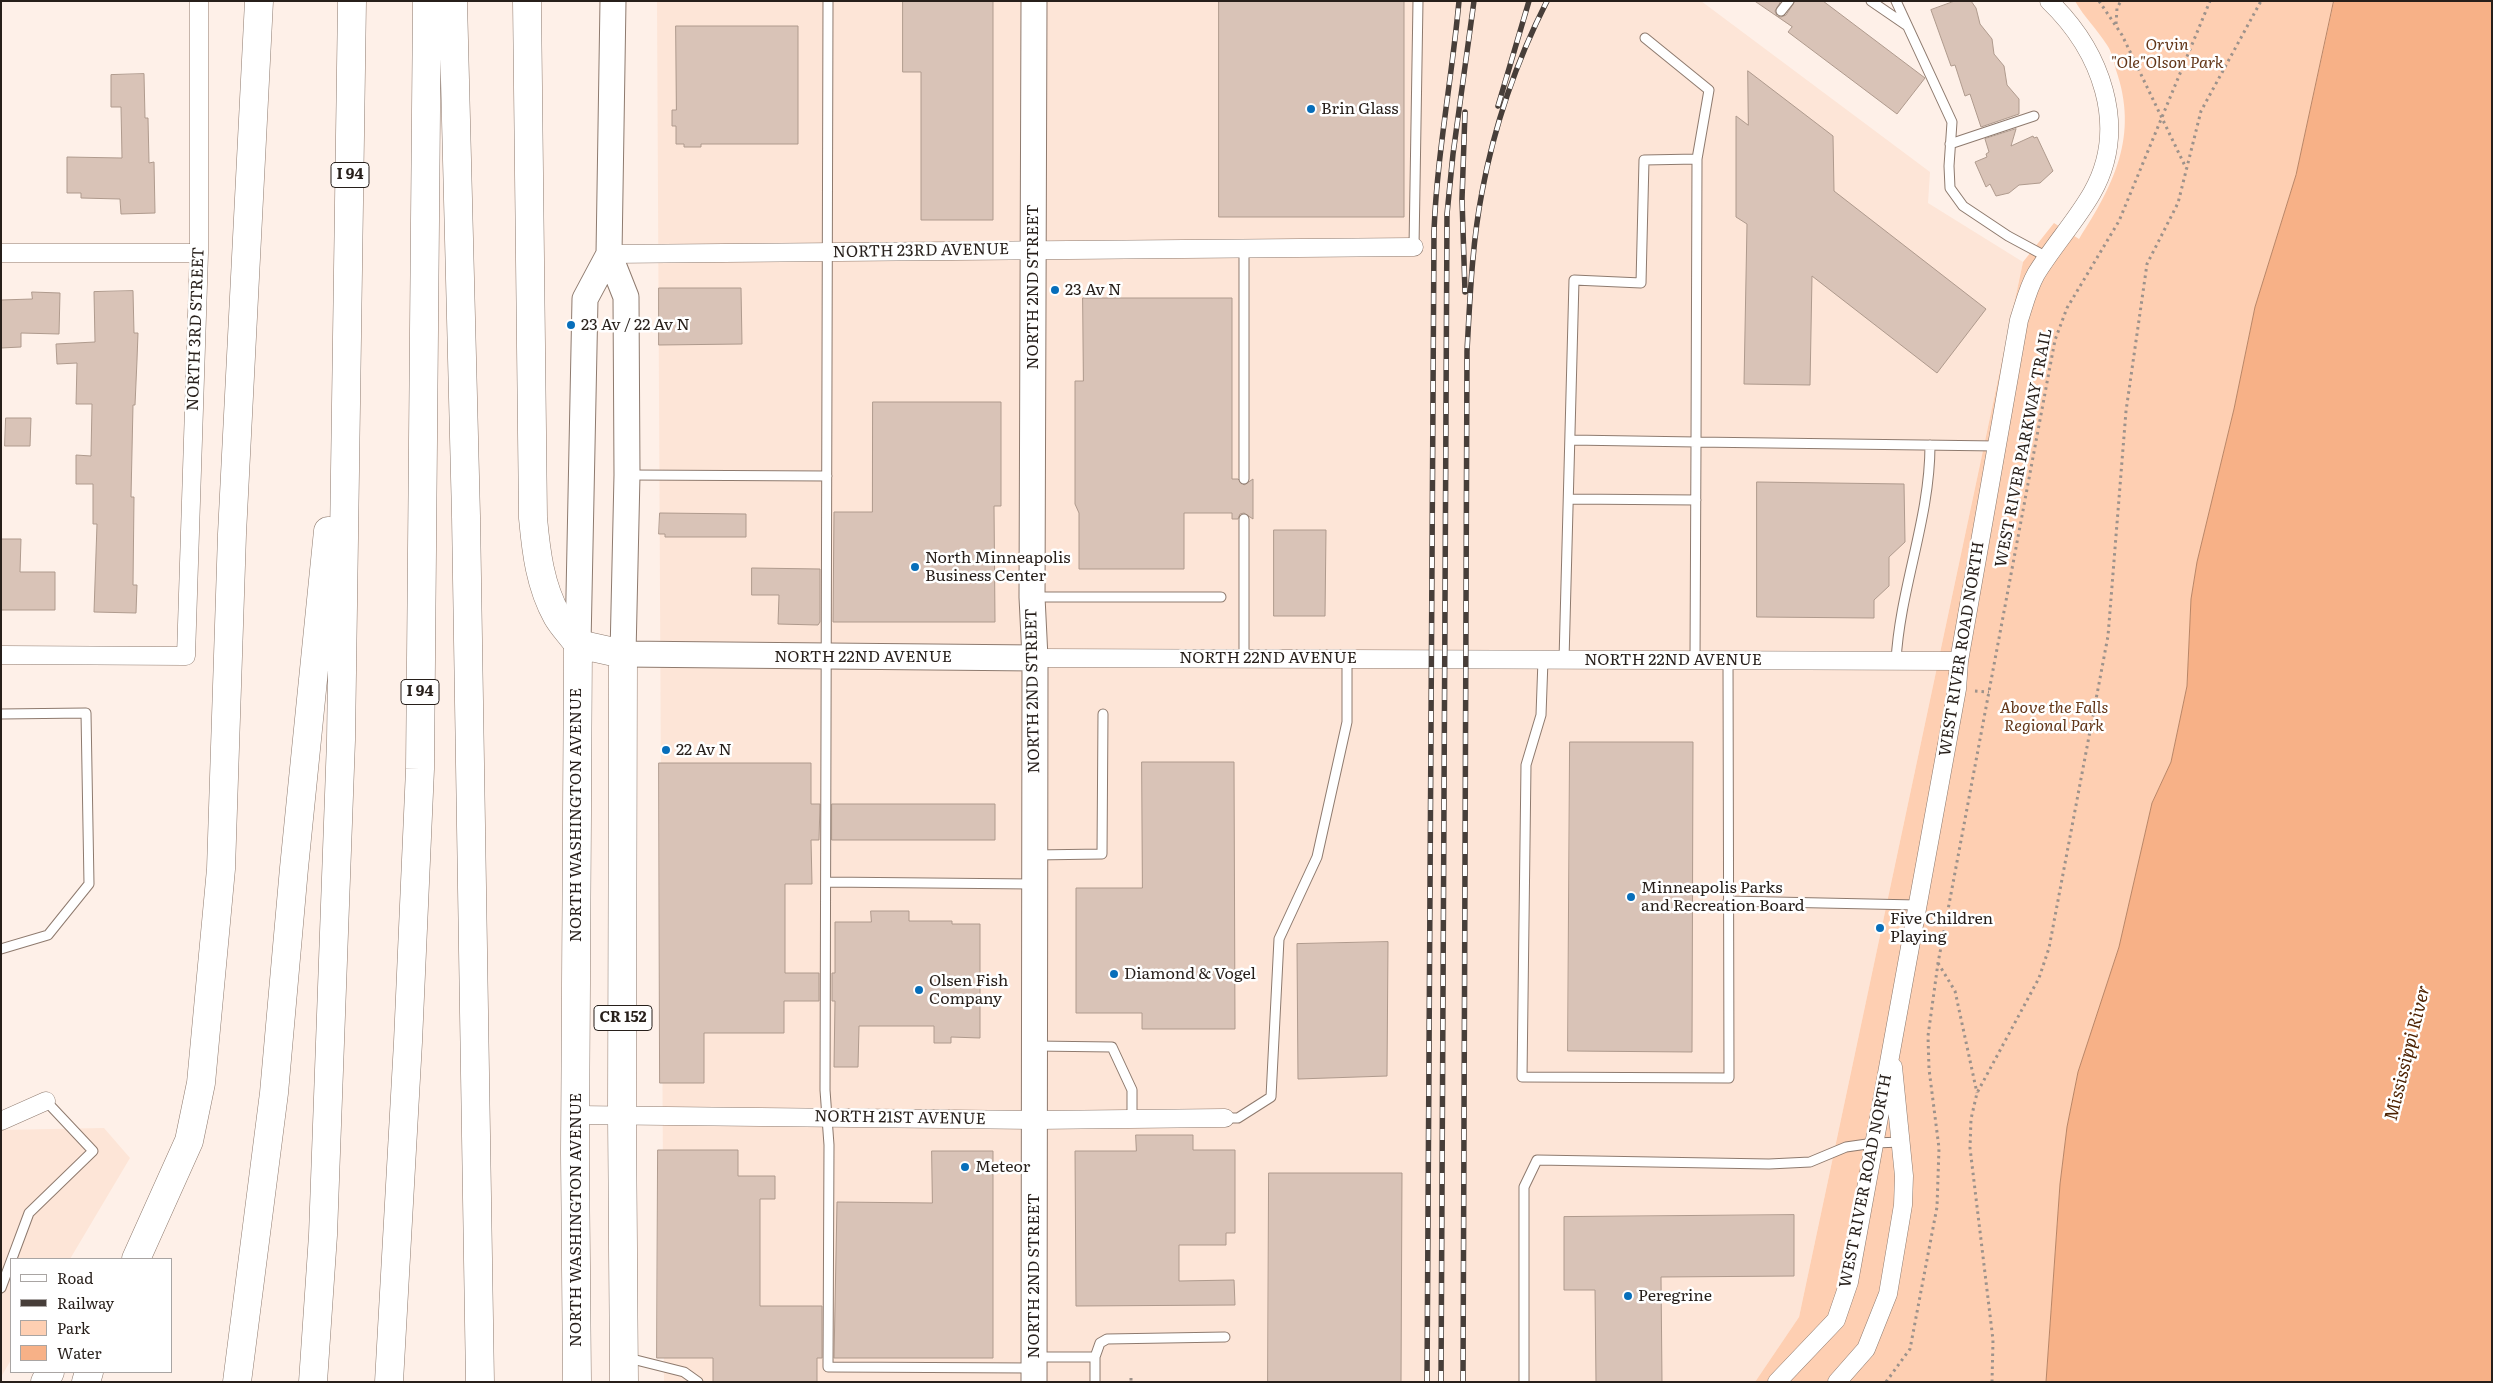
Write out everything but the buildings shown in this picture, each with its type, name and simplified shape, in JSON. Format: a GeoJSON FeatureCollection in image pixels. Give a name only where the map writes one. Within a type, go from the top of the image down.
{"type":"FeatureCollection","features":[{"type":"Feature","properties":{"kind":"main road"},"geometry":{"type":"LineString","coordinates":[[136,1258],[189,1141],[200,1084],[221,869],[232,524],[259,1]]}},
{"type":"Feature","properties":{"kind":"main road","name":"I 94"},"geometry":{"type":"LineString","coordinates":[[313,1382],[323,1235],[340,760],[352,1]]}},
{"type":"Feature","properties":{"kind":"main road","name":"I 94"},"geometry":{"type":"LineString","coordinates":[[389,1382],[409,1032],[419,787],[427,1]]}},
{"type":"Feature","properties":{"kind":"main road"},"geometry":{"type":"LineString","coordinates":[[453,1],[466,516],[480,1382]]}},
{"type":"Feature","properties":{"kind":"main road"},"geometry":{"type":"LineString","coordinates":[[527,1],[533,518],[540,572],[548,596],[557,616],[578,644]]}},
{"type":"Feature","properties":{"kind":"main road"},"geometry":{"type":"LineString","coordinates":[[237,1382],[274,1093],[294,868],[348,348]]}},
{"type":"Feature","properties":{"kind":"main road","name":"NORTH 22ND AVENUE"},"geometry":{"type":"LineString","coordinates":[[578,644],[623,654]]}},
{"type":"Feature","properties":{"kind":"main road","name":"NORTH WASHINGTON AVENUE"},"geometry":{"type":"LineString","coordinates":[[577,1382],[578,644]]}},
{"type":"Feature","properties":{"kind":"main road","name":"NORTH WASHINGTON AVENUE"},"geometry":{"type":"LineString","coordinates":[[623,654],[622,1115],[624,1369]]}},
{"type":"Feature","properties":{"kind":"main road"},"geometry":{"type":"LineString","coordinates":[[117,1258],[160,1176],[200,1084]]}},
{"type":"Feature","properties":{"kind":"street","name":"NORTH 3RD STREET"},"geometry":{"type":"LineString","coordinates":[[1,655],[186,656],[199,253],[199,1]]}},
{"type":"Feature","properties":{"kind":"street","name":"NORTH WASHINGTON AVENUE"},"geometry":{"type":"LineString","coordinates":[[613,1],[609,254],[626,297],[627,475],[623,654]]}},
{"type":"Feature","properties":{"kind":"street","name":"NORTH 2ND STREET"},"geometry":{"type":"LineString","coordinates":[[1034,1],[1032,597],[1035,658],[1034,1369]]}},
{"type":"Feature","properties":{"kind":"street","name":"WEST RIVER ROAD NORTH"},"geometry":{"type":"LineString","coordinates":[[1777,1382],[1836,1320],[1849,1282],[1957,689],[1959,661],[2019,320],[2035,276],[2092,192],[2107,147],[2108,109],[2099,72],[2085,42],[2049,1]]}},
{"type":"Feature","properties":{"kind":"street","name":"NORTH 23RD AVENUE"},"geometry":{"type":"LineString","coordinates":[[609,254],[1033,249],[1414,248]]}},
{"type":"Feature","properties":{"kind":"street"},"geometry":{"type":"LineString","coordinates":[[1,253],[199,253]]}},
{"type":"Feature","properties":{"kind":"street","name":"NORTH WASHINGTON AVENUE"},"geometry":{"type":"LineString","coordinates":[[578,644],[585,299],[609,254]]}},
{"type":"Feature","properties":{"kind":"street","name":"NORTH 22ND AVENUE"},"geometry":{"type":"LineString","coordinates":[[623,654],[827,657],[1959,661]]}},
{"type":"Feature","properties":{"kind":"street","name":"WEST RIVER ROAD NORTH"},"geometry":{"type":"LineString","coordinates":[[1837,1382],[1866,1349],[1888,1294],[1903,1204],[1902,1142],[1891,1045]]}},
{"type":"Feature","properties":{"kind":"street"},"geometry":{"type":"LineString","coordinates":[[1,1121],[46,1101]]}},
{"type":"Feature","properties":{"kind":"street","name":"NORTH 21ST AVENUE"},"geometry":{"type":"LineString","coordinates":[[576,1115],[1035,1120],[1225,1118]]}},
{"type":"Feature","properties":{"kind":"lane"},"geometry":{"type":"LineString","coordinates":[[828,1],[825,1090],[829,1145],[828,1367],[1034,1369],[1095,1357]]}},
{"type":"Feature","properties":{"kind":"lane"},"geometry":{"type":"LineString","coordinates":[[1414,248],[1418,1]]}},
{"type":"Feature","properties":{"kind":"lane"},"geometry":{"type":"LineString","coordinates":[[1781,11],[1789,1]]}},
{"type":"Feature","properties":{"kind":"lane"},"geometry":{"type":"LineString","coordinates":[[1871,1],[1907,26]]}},
{"type":"Feature","properties":{"kind":"lane"},"geometry":{"type":"LineString","coordinates":[[1896,1],[1952,122],[1949,166],[1950,188],[1962,206],[2008,236],[2047,257]]}},
{"type":"Feature","properties":{"kind":"lane"},"geometry":{"type":"LineString","coordinates":[[1645,38],[1709,90],[1697,159],[1695,660]]}},
{"type":"Feature","properties":{"kind":"lane"},"geometry":{"type":"LineString","coordinates":[[1950,144],[2034,116]]}},
{"type":"Feature","properties":{"kind":"lane"},"geometry":{"type":"LineString","coordinates":[[1564,660],[1574,280],[1641,283],[1644,160],[1697,159]]}},
{"type":"Feature","properties":{"kind":"lane"},"geometry":{"type":"LineString","coordinates":[[1244,248],[1244,479]]}},
{"type":"Feature","properties":{"kind":"lane"},"geometry":{"type":"LineString","coordinates":[[1571,440],[1996,446]]}},
{"type":"Feature","properties":{"kind":"lane"},"geometry":{"type":"LineString","coordinates":[[1896,661],[1898,632],[1928,484],[1930,445]]}},
{"type":"Feature","properties":{"kind":"lane"},"geometry":{"type":"LineString","coordinates":[[627,475],[827,476]]}},
{"type":"Feature","properties":{"kind":"lane"},"geometry":{"type":"LineString","coordinates":[[1569,499],[1696,500]]}},
{"type":"Feature","properties":{"kind":"lane"},"geometry":{"type":"LineString","coordinates":[[1244,519],[1244,658]]}},
{"type":"Feature","properties":{"kind":"lane"},"geometry":{"type":"LineString","coordinates":[[1032,597],[1221,597]]}},
{"type":"Feature","properties":{"kind":"lane"},"geometry":{"type":"LineString","coordinates":[[1225,1118],[1238,1118],[1271,1097],[1279,939],[1317,857],[1347,722],[1347,658]]}},
{"type":"Feature","properties":{"kind":"lane"},"geometry":{"type":"LineString","coordinates":[[1543,660],[1541,715],[1526,765],[1522,1077],[1729,1078],[1728,660]]}},
{"type":"Feature","properties":{"kind":"lane"},"geometry":{"type":"LineString","coordinates":[[1,714],[86,713],[89,884],[48,935],[1,949]]}},
{"type":"Feature","properties":{"kind":"lane"},"geometry":{"type":"LineString","coordinates":[[1035,855],[1102,854],[1103,714]]}},
{"type":"Feature","properties":{"kind":"lane"},"geometry":{"type":"LineString","coordinates":[[826,882],[1035,884]]}},
{"type":"Feature","properties":{"kind":"lane"},"geometry":{"type":"LineString","coordinates":[[1728,901],[1918,904]]}},
{"type":"Feature","properties":{"kind":"lane"},"geometry":{"type":"LineString","coordinates":[[1035,1046],[1112,1047],[1132,1090],[1132,1119]]}},
{"type":"Feature","properties":{"kind":"lane"},"geometry":{"type":"LineString","coordinates":[[12,1258],[29,1213],[93,1151],[46,1101]]}},
{"type":"Feature","properties":{"kind":"lane"},"geometry":{"type":"LineString","coordinates":[[1524,1382],[1524,1187],[1537,1160],[1770,1164],[1810,1162],[1846,1147],[1874,1142],[1902,1142]]}},
{"type":"Feature","properties":{"kind":"lane"},"geometry":{"type":"LineString","coordinates":[[1,1288],[10,1264]]}},
{"type":"Feature","properties":{"kind":"lane"},"geometry":{"type":"LineString","coordinates":[[1095,1382],[1095,1357],[1100,1343],[1106,1338],[1225,1337]]}},
{"type":"Feature","properties":{"kind":"lane"},"geometry":{"type":"LineString","coordinates":[[624,1369],[684,1372],[698,1382]]}},
{"type":"Feature","properties":{"kind":"path"},"geometry":{"type":"LineString","coordinates":[[2099,1],[2116,26],[2151,93],[2186,169]]}},
{"type":"Feature","properties":{"kind":"path"},"geometry":{"type":"LineString","coordinates":[[2116,26],[2117,8],[2121,1]]}},
{"type":"Feature","properties":{"kind":"path","name":"WEST RIVER PARKWAY TRAIL"},"geometry":{"type":"LineString","coordinates":[[1886,1382],[1902,1363],[1910,1348],[1937,1207],[1939,1148],[1929,1069],[1928,1036],[1938,963],[2055,340],[2067,308],[2119,221],[2210,1]]}},
{"type":"Feature","properties":{"kind":"path"},"geometry":{"type":"LineString","coordinates":[[1992,1382],[1993,1340],[1970,1148],[1972,1120],[1977,1093],[2039,978],[2049,948],[2108,636],[2126,411],[2147,264],[2178,202],[2201,111],[2261,1]]}},
{"type":"Feature","properties":{"kind":"path"},"geometry":{"type":"LineString","coordinates":[[1938,963],[1955,991],[1977,1093]]}},
{"type":"Feature","properties":{"kind":"shaded area"},"geometry":{"type":"Polygon","coordinates":[[[657,1],[1701,1],[1930,172],[1928,203],[2023,262],[1799,1317],[1755,1382],[664,1382],[657,1]]]}},
{"type":"Feature","properties":{"kind":"shaded area"},"geometry":{"type":"Polygon","coordinates":[[[104,1128],[130,1158],[71,1258],[10,1258],[10,1362],[1,1377],[1,1130],[104,1128]]]}},
{"type":"Feature","properties":{"kind":"green space","name":"Above the Falls Regional Park"},"geometry":{"type":"Polygon","coordinates":[[[2075,1],[2334,1],[2296,175],[2255,307],[2234,409],[2197,562],[2191,599],[2187,686],[2171,762],[2152,803],[2119,947],[2078,1072],[2067,1127],[2060,1184],[2046,1382],[1755,1382],[1799,1317],[2023,262],[2054,223],[2079,239],[2103,199],[2112,179],[2124,138],[2125,117],[2114,60],[2107,45],[2075,1]]]}},
{"type":"Feature","properties":{"kind":"water","name":"Mississippi River"},"geometry":{"type":"Polygon","coordinates":[[[2334,1],[2492,1],[2492,1382],[2046,1382],[2060,1184],[2067,1127],[2078,1072],[2119,947],[2152,803],[2171,762],[2187,686],[2191,599],[2197,562],[2234,409],[2255,307],[2296,175],[2334,1]]]}},
{"type":"Feature","properties":{"kind":"railway"},"geometry":{"type":"LineString","coordinates":[[1427,1382],[1434,231],[1438,173],[1459,1]]}},
{"type":"Feature","properties":{"kind":"railway"},"geometry":{"type":"LineString","coordinates":[[1441,1382],[1447,214],[1453,154],[1474,1]]}},
{"type":"Feature","properties":{"kind":"railway"},"geometry":{"type":"LineString","coordinates":[[1498,106],[1529,1]]}},
{"type":"Feature","properties":{"kind":"railway"},"geometry":{"type":"LineString","coordinates":[[1463,1382],[1467,351],[1469,311],[1479,212],[1493,143],[1516,70],[1547,1]]}},
{"type":"Feature","properties":{"kind":"railway"},"geometry":{"type":"LineString","coordinates":[[1465,112],[1462,199],[1465,292]]}},
{"type":"Feature","properties":{"kind":"place","name":"Brin Glass"},"geometry":{"type":"Point","coordinates":[1311,109]}},
{"type":"Feature","properties":{"kind":"place","name":"23 Av N"},"geometry":{"type":"Point","coordinates":[1055,290]}},
{"type":"Feature","properties":{"kind":"place","name":"23 Av / 22 Av N"},"geometry":{"type":"Point","coordinates":[571,325]}},
{"type":"Feature","properties":{"kind":"place","name":"North Minneapolis Business Center"},"geometry":{"type":"Point","coordinates":[915,567]}},
{"type":"Feature","properties":{"kind":"place","name":"22 Av N"},"geometry":{"type":"Point","coordinates":[666,750]}},
{"type":"Feature","properties":{"kind":"place","name":"Minneapolis Parks and Recreation Board"},"geometry":{"type":"Point","coordinates":[1631,897]}},
{"type":"Feature","properties":{"kind":"place","name":"Five Children Playing"},"geometry":{"type":"Point","coordinates":[1880,928]}},
{"type":"Feature","properties":{"kind":"place","name":"Diamond & Vogel"},"geometry":{"type":"Point","coordinates":[1114,974]}},
{"type":"Feature","properties":{"kind":"place","name":"Olsen Fish Company"},"geometry":{"type":"Point","coordinates":[919,990]}},
{"type":"Feature","properties":{"kind":"place","name":"Meteor"},"geometry":{"type":"Point","coordinates":[965,1167]}},
{"type":"Feature","properties":{"kind":"place","name":"Peregrine"},"geometry":{"type":"Point","coordinates":[1628,1296]}},
{"type":"Feature","properties":{"kind":"park label","name":"Orvin \"Ole\"Olson Park"},"geometry":{"type":"Point","coordinates":[2167,54]}}]}
